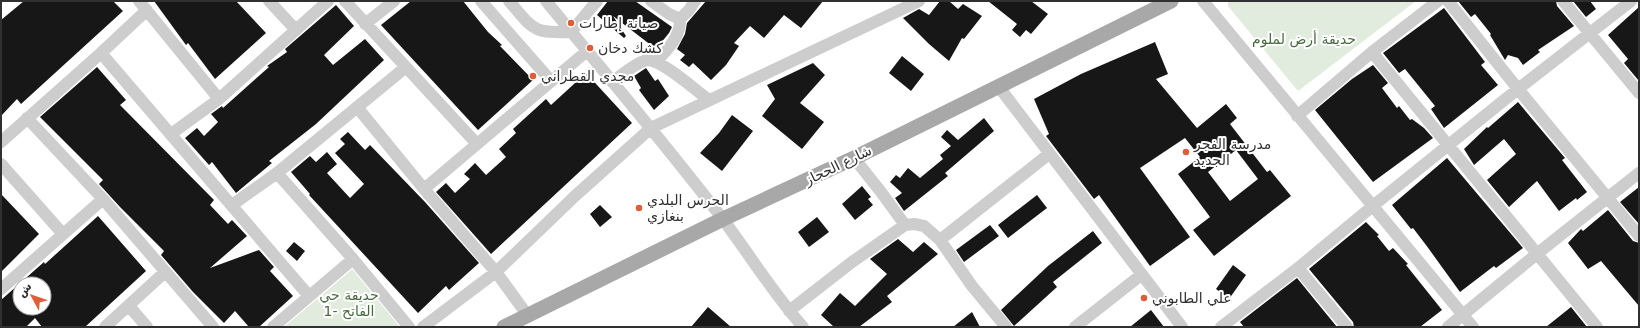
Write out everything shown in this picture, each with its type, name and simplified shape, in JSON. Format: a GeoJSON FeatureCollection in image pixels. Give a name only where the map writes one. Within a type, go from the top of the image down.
{"type":"FeatureCollection","features":[{"type":"Feature","properties":{"kind":"main road","name":"شارع الحجاز"},"geometry":{"type":"LineString","coordinates":[[504,327],[723,219],[854,158],[1170,1]]}},
{"type":"Feature","properties":{"kind":"street"},"geometry":{"type":"LineString","coordinates":[[269,1],[296,30]]}},
{"type":"Feature","properties":{"kind":"street"},"geometry":{"type":"LineString","coordinates":[[171,134],[219,99],[328,1]]}},
{"type":"Feature","properties":{"kind":"street"},"geometry":{"type":"LineString","coordinates":[[345,1],[477,144]]}},
{"type":"Feature","properties":{"kind":"street"},"geometry":{"type":"LineString","coordinates":[[366,24],[394,1]]}},
{"type":"Feature","properties":{"kind":"street"},"geometry":{"type":"LineString","coordinates":[[481,1],[551,81]]}},
{"type":"Feature","properties":{"kind":"street"},"geometry":{"type":"LineString","coordinates":[[509,1],[529,24],[536,29],[549,32],[571,32]]}},
{"type":"Feature","properties":{"kind":"street"},"geometry":{"type":"LineString","coordinates":[[546,1],[651,128],[723,219],[789,311],[803,327]]}},
{"type":"Feature","properties":{"kind":"street"},"geometry":{"type":"LineString","coordinates":[[571,32],[597,1]]}},
{"type":"Feature","properties":{"kind":"street"},"geometry":{"type":"LineString","coordinates":[[651,1],[669,14],[680,19]]}},
{"type":"Feature","properties":{"kind":"street"},"geometry":{"type":"LineString","coordinates":[[657,61],[676,37],[680,27],[680,19],[689,10],[694,1]]}},
{"type":"Feature","properties":{"kind":"street"},"geometry":{"type":"LineString","coordinates":[[423,327],[496,272],[575,196],[651,128],[918,1]]}},
{"type":"Feature","properties":{"kind":"street"},"geometry":{"type":"LineString","coordinates":[[1203,1],[1297,116],[1374,205],[1473,327]]}},
{"type":"Feature","properties":{"kind":"street"},"geometry":{"type":"LineString","coordinates":[[1297,116],[1372,52],[1438,1]]}},
{"type":"Feature","properties":{"kind":"street"},"geometry":{"type":"LineString","coordinates":[[1448,1],[1639,236]]}},
{"type":"Feature","properties":{"kind":"street"},"geometry":{"type":"LineString","coordinates":[[1563,1],[1639,93]]}},
{"type":"Feature","properties":{"kind":"street"},"geometry":{"type":"LineString","coordinates":[[1226,325],[1518,89],[1631,1]]}},
{"type":"Feature","properties":{"kind":"street"},"geometry":{"type":"LineString","coordinates":[[1,142],[101,53],[143,5],[219,99]]}},
{"type":"Feature","properties":{"kind":"street"},"geometry":{"type":"LineString","coordinates":[[424,189],[587,51]]}},
{"type":"Feature","properties":{"kind":"street"},"geometry":{"type":"LineString","coordinates":[[1372,52],[1597,327]]}},
{"type":"Feature","properties":{"kind":"street"},"geometry":{"type":"LineString","coordinates":[[101,53],[309,296]]}},
{"type":"Feature","properties":{"kind":"street"},"geometry":{"type":"LineString","coordinates":[[612,82],[644,60],[657,61],[709,100]]}},
{"type":"Feature","properties":{"kind":"street"},"geometry":{"type":"LineString","coordinates":[[232,205],[277,173],[406,67]]}},
{"type":"Feature","properties":{"kind":"street"},"geometry":{"type":"LineString","coordinates":[[999,87],[1182,327]]}},
{"type":"Feature","properties":{"kind":"street"},"geometry":{"type":"LineString","coordinates":[[357,107],[424,189],[496,272],[528,316]]}},
{"type":"Feature","properties":{"kind":"street"},"geometry":{"type":"LineString","coordinates":[[27,118],[103,199],[213,327]]}},
{"type":"Feature","properties":{"kind":"street"},"geometry":{"type":"LineString","coordinates":[[940,240],[1049,154]]}},
{"type":"Feature","properties":{"kind":"street"},"geometry":{"type":"LineString","coordinates":[[854,158],[905,225]]}},
{"type":"Feature","properties":{"kind":"street"},"geometry":{"type":"LineString","coordinates":[[1,164],[63,234]]}},
{"type":"Feature","properties":{"kind":"street"},"geometry":{"type":"LineString","coordinates":[[277,173],[353,259],[409,327]]}},
{"type":"Feature","properties":{"kind":"street"},"geometry":{"type":"LineString","coordinates":[[1448,327],[1639,173]]}},
{"type":"Feature","properties":{"kind":"street"},"geometry":{"type":"LineString","coordinates":[[1,289],[103,199]]}},
{"type":"Feature","properties":{"kind":"street"},"geometry":{"type":"LineString","coordinates":[[789,311],[852,262],[905,225],[914,224],[924,226],[940,240],[972,286],[1006,327]]}},
{"type":"Feature","properties":{"kind":"street"},"geometry":{"type":"LineString","coordinates":[[273,327],[353,259]]}},
{"type":"Feature","properties":{"kind":"street"},"geometry":{"type":"LineString","coordinates":[[1298,268],[1347,327]]}},
{"type":"Feature","properties":{"kind":"street"},"geometry":{"type":"LineString","coordinates":[[105,327],[165,272]]}},
{"type":"Feature","properties":{"kind":"street"},"geometry":{"type":"LineString","coordinates":[[1075,327],[1141,275]]}},
{"type":"Feature","properties":{"kind":"street"},"geometry":{"type":"LineString","coordinates":[[129,306],[147,327]]}},
{"type":"Feature","properties":{"kind":"green space","name":"حديقة أرض لملوم"},"geometry":{"type":"Polygon","coordinates":[[[1228,1],[1416,1],[1298,91],[1228,6],[1228,1]]]}},
{"type":"Feature","properties":{"kind":"green space","name":"حديقة حي الفاتح -1"},"geometry":{"type":"Polygon","coordinates":[[[352,269],[400,327],[284,327],[349,272],[352,269]]]}},
{"type":"Feature","properties":{"kind":"building"},"geometry":{"type":"Polygon","coordinates":[[[24,1],[113,1],[123,11],[21,104],[17,99],[1,116],[1,20],[24,1]]]}},
{"type":"Feature","properties":{"kind":"building"},"geometry":{"type":"Polygon","coordinates":[[[154,1],[236,1],[266,33],[215,79],[188,43],[186,45],[154,1]]]}},
{"type":"Feature","properties":{"kind":"building"},"geometry":{"type":"Polygon","coordinates":[[[411,1],[463,1],[488,32],[502,45],[500,46],[533,80],[478,130],[381,25],[411,1]]]}},
{"type":"Feature","properties":{"kind":"building"},"geometry":{"type":"Polygon","coordinates":[[[608,1],[635,1],[672,27],[656,49],[613,16],[626,36],[624,38],[597,15],[608,1]]]}},
{"type":"Feature","properties":{"kind":"building"},"geometry":{"type":"Polygon","coordinates":[[[706,1],[823,1],[801,28],[784,15],[764,38],[750,26],[734,43],[739,46],[726,65],[711,80],[693,63],[689,67],[680,60],[685,55],[677,49],[685,34],[687,23],[706,1]]]}},
{"type":"Feature","properties":{"kind":"building"},"geometry":{"type":"Polygon","coordinates":[[[940,1],[949,1],[958,9],[963,4],[982,16],[964,39],[962,38],[949,61],[929,44],[903,18],[919,9],[929,15],[940,1]]]}},
{"type":"Feature","properties":{"kind":"building"},"geometry":{"type":"Polygon","coordinates":[[[988,1],[1031,1],[1048,14],[1031,34],[1026,30],[1020,37],[1012,30],[1017,24],[988,1]]]}},
{"type":"Feature","properties":{"kind":"building"},"geometry":{"type":"Polygon","coordinates":[[[1458,1],[1556,1],[1557,6],[1574,26],[1538,50],[1540,52],[1523,65],[1518,58],[1508,55],[1505,60],[1490,35],[1491,34],[1475,14],[1471,17],[1458,1]]]}},
{"type":"Feature","properties":{"kind":"building"},"geometry":{"type":"Polygon","coordinates":[[[1573,1],[1590,1],[1596,9],[1586,17],[1573,1]]]}},
{"type":"Feature","properties":{"kind":"building"},"geometry":{"type":"Polygon","coordinates":[[[336,5],[354,26],[324,55],[333,65],[365,39],[384,60],[316,124],[269,161],[272,163],[236,193],[212,162],[209,165],[185,138],[197,128],[204,136],[218,122],[211,114],[222,106],[223,108],[269,67],[267,66],[287,52],[285,49],[336,5]]]}},
{"type":"Feature","properties":{"kind":"building"},"geometry":{"type":"Polygon","coordinates":[[[1639,7],[1639,81],[1624,63],[1628,59],[1608,35],[1639,7]]]}},
{"type":"Feature","properties":{"kind":"building"},"geometry":{"type":"Polygon","coordinates":[[[1444,8],[1485,62],[1481,65],[1498,85],[1444,128],[1431,109],[1435,106],[1405,69],[1399,73],[1383,53],[1444,8]]]}},
{"type":"Feature","properties":{"kind":"building"},"geometry":{"type":"Polygon","coordinates":[[[1155,42],[1168,74],[1156,79],[1197,128],[1226,104],[1237,118],[1230,124],[1267,172],[1270,170],[1291,196],[1214,256],[1193,230],[1210,217],[1178,174],[1200,157],[1185,138],[1140,168],[1190,237],[1150,266],[1099,195],[1094,199],[1046,136],[1049,134],[1034,99],[1081,74],[1155,42]],[[1236,150],[1208,172],[1230,201],[1258,179],[1236,150]]]}},
{"type":"Feature","properties":{"kind":"building"},"geometry":{"type":"Polygon","coordinates":[[[902,56],[924,74],[911,91],[889,73],[902,56]]]}},
{"type":"Feature","properties":{"kind":"building"},"geometry":{"type":"Polygon","coordinates":[[[813,63],[825,75],[800,103],[824,122],[802,149],[762,116],[775,99],[767,85],[813,63]]]}},
{"type":"Feature","properties":{"kind":"building"},"geometry":{"type":"Polygon","coordinates":[[[1373,65],[1388,83],[1382,88],[1397,108],[1399,106],[1410,120],[1412,119],[1424,128],[1433,138],[1373,182],[1315,110],[1352,79],[1373,65]]]}},
{"type":"Feature","properties":{"kind":"building"},"geometry":{"type":"Polygon","coordinates":[[[97,67],[126,100],[120,105],[214,200],[210,205],[228,224],[232,220],[247,236],[210,268],[259,250],[274,267],[270,271],[293,296],[259,327],[249,327],[235,311],[224,323],[193,292],[161,255],[164,251],[99,184],[103,180],[40,117],[97,67]]]}},
{"type":"Feature","properties":{"kind":"building"},"geometry":{"type":"Polygon","coordinates":[[[646,68],[655,81],[658,79],[669,96],[654,110],[639,90],[641,88],[634,76],[646,68]]]}},
{"type":"Feature","properties":{"kind":"building"},"geometry":{"type":"Polygon","coordinates":[[[586,73],[632,123],[491,254],[436,192],[446,183],[455,193],[470,179],[464,174],[475,163],[486,175],[506,157],[499,149],[516,133],[513,129],[546,99],[551,105],[586,73]]]}},
{"type":"Feature","properties":{"kind":"building"},"geometry":{"type":"Polygon","coordinates":[[[1518,102],[1565,158],[1562,160],[1587,192],[1577,200],[1576,198],[1559,211],[1537,181],[1509,207],[1487,180],[1516,154],[1504,139],[1474,165],[1464,149],[1487,127],[1488,128],[1518,102]]]}},
{"type":"Feature","properties":{"kind":"building"},"geometry":{"type":"Polygon","coordinates":[[[732,115],[753,131],[722,171],[700,153],[719,133],[732,115]]]}},
{"type":"Feature","properties":{"kind":"building"},"geometry":{"type":"Polygon","coordinates":[[[984,118],[994,131],[945,173],[948,176],[904,211],[895,198],[902,193],[890,182],[896,175],[900,178],[908,168],[920,178],[943,159],[940,155],[951,146],[941,137],[947,130],[958,140],[984,118]]]}},
{"type":"Feature","properties":{"kind":"building"},"geometry":{"type":"Polygon","coordinates":[[[348,132],[365,150],[370,145],[425,202],[479,263],[449,290],[446,286],[418,313],[309,195],[310,194],[291,172],[310,156],[316,162],[327,152],[337,164],[327,173],[350,198],[364,184],[335,153],[345,144],[340,139],[348,132]]]}},
{"type":"Feature","properties":{"kind":"building"},"geometry":{"type":"Polygon","coordinates":[[[1447,158],[1523,248],[1496,268],[1494,266],[1460,292],[1413,228],[1411,229],[1392,205],[1447,158]]]}},
{"type":"Feature","properties":{"kind":"building"},"geometry":{"type":"Polygon","coordinates":[[[862,186],[871,197],[868,199],[873,205],[855,220],[842,204],[862,186]]]}},
{"type":"Feature","properties":{"kind":"building"},"geometry":{"type":"Polygon","coordinates":[[[1639,187],[1639,224],[1620,202],[1639,187]]]}},
{"type":"Feature","properties":{"kind":"building"},"geometry":{"type":"Polygon","coordinates":[[[1,194],[39,234],[1,272],[1,194]]]}},
{"type":"Feature","properties":{"kind":"building"},"geometry":{"type":"Polygon","coordinates":[[[1037,195],[1047,208],[1008,238],[998,225],[1037,195]]]}},
{"type":"Feature","properties":{"kind":"building"},"geometry":{"type":"Polygon","coordinates":[[[600,205],[612,217],[600,227],[590,214],[600,205]]]}},
{"type":"Feature","properties":{"kind":"building"},"geometry":{"type":"Polygon","coordinates":[[[1608,210],[1633,241],[1639,243],[1639,306],[1601,261],[1588,269],[1568,243],[1581,229],[1583,231],[1608,210]]]}},
{"type":"Feature","properties":{"kind":"building"},"geometry":{"type":"Polygon","coordinates":[[[98,216],[146,271],[85,327],[42,327],[35,318],[26,327],[1,327],[1,300],[12,290],[12,316],[52,316],[52,276],[28,276],[44,262],[45,264],[98,216]]]}},
{"type":"Feature","properties":{"kind":"building"},"geometry":{"type":"Polygon","coordinates":[[[817,217],[829,232],[809,247],[798,232],[817,217]]]}},
{"type":"Feature","properties":{"kind":"building"},"geometry":{"type":"Polygon","coordinates":[[[1366,222],[1379,235],[1377,236],[1389,251],[1393,248],[1408,264],[1406,265],[1442,310],[1420,327],[1354,327],[1353,322],[1309,269],[1366,222]]]}},
{"type":"Feature","properties":{"kind":"building"},"geometry":{"type":"Polygon","coordinates":[[[990,225],[999,236],[964,262],[956,250],[990,225]]]}},
{"type":"Feature","properties":{"kind":"building"},"geometry":{"type":"Polygon","coordinates":[[[1093,231],[1102,243],[1053,282],[1057,287],[1014,326],[1001,310],[1048,266],[1093,231]]]}},
{"type":"Feature","properties":{"kind":"building"},"geometry":{"type":"Polygon","coordinates":[[[898,239],[913,252],[924,242],[938,254],[887,296],[892,302],[859,327],[834,327],[821,315],[840,293],[855,306],[887,274],[870,259],[898,239]]]}},
{"type":"Feature","properties":{"kind":"building"},"geometry":{"type":"Polygon","coordinates":[[[294,242],[305,251],[297,261],[286,251],[294,242]]]}},
{"type":"Feature","properties":{"kind":"building"},"geometry":{"type":"Polygon","coordinates":[[[1233,265],[1246,275],[1229,299],[1216,289],[1233,265]]]}},
{"type":"Feature","properties":{"kind":"building"},"geometry":{"type":"Polygon","coordinates":[[[1297,278],[1337,327],[1244,327],[1240,322],[1297,278]]]}},
{"type":"Feature","properties":{"kind":"building"},"geometry":{"type":"Polygon","coordinates":[[[708,307],[731,327],[691,327],[708,307]]]}},
{"type":"Feature","properties":{"kind":"building"},"geometry":{"type":"Polygon","coordinates":[[[1571,307],[1587,327],[1546,327],[1571,307]]]}},
{"type":"Feature","properties":{"kind":"building"},"geometry":{"type":"Polygon","coordinates":[[[1151,310],[1164,327],[1130,327],[1151,310]]]}},
{"type":"Feature","properties":{"kind":"building"},"geometry":{"type":"Polygon","coordinates":[[[972,312],[980,327],[953,327],[972,312]]]}},
{"type":"Feature","properties":{"kind":"place","name":"صيانة إطارات"},"geometry":{"type":"Point","coordinates":[571,23]}},
{"type":"Feature","properties":{"kind":"place","name":"كشك دخان"},"geometry":{"type":"Point","coordinates":[590,48]}},
{"type":"Feature","properties":{"kind":"place","name":"مجدي القطراني"},"geometry":{"type":"Point","coordinates":[533,76]}},
{"type":"Feature","properties":{"kind":"place","name":"مدرسة الفجر الجديد"},"geometry":{"type":"Point","coordinates":[1186,152]}},
{"type":"Feature","properties":{"kind":"place","name":"الحرس البلدي بنغازي"},"geometry":{"type":"Point","coordinates":[639,208]}},
{"type":"Feature","properties":{"kind":"place","name":"علي الطابوني"},"geometry":{"type":"Point","coordinates":[1144,298]}}]}
